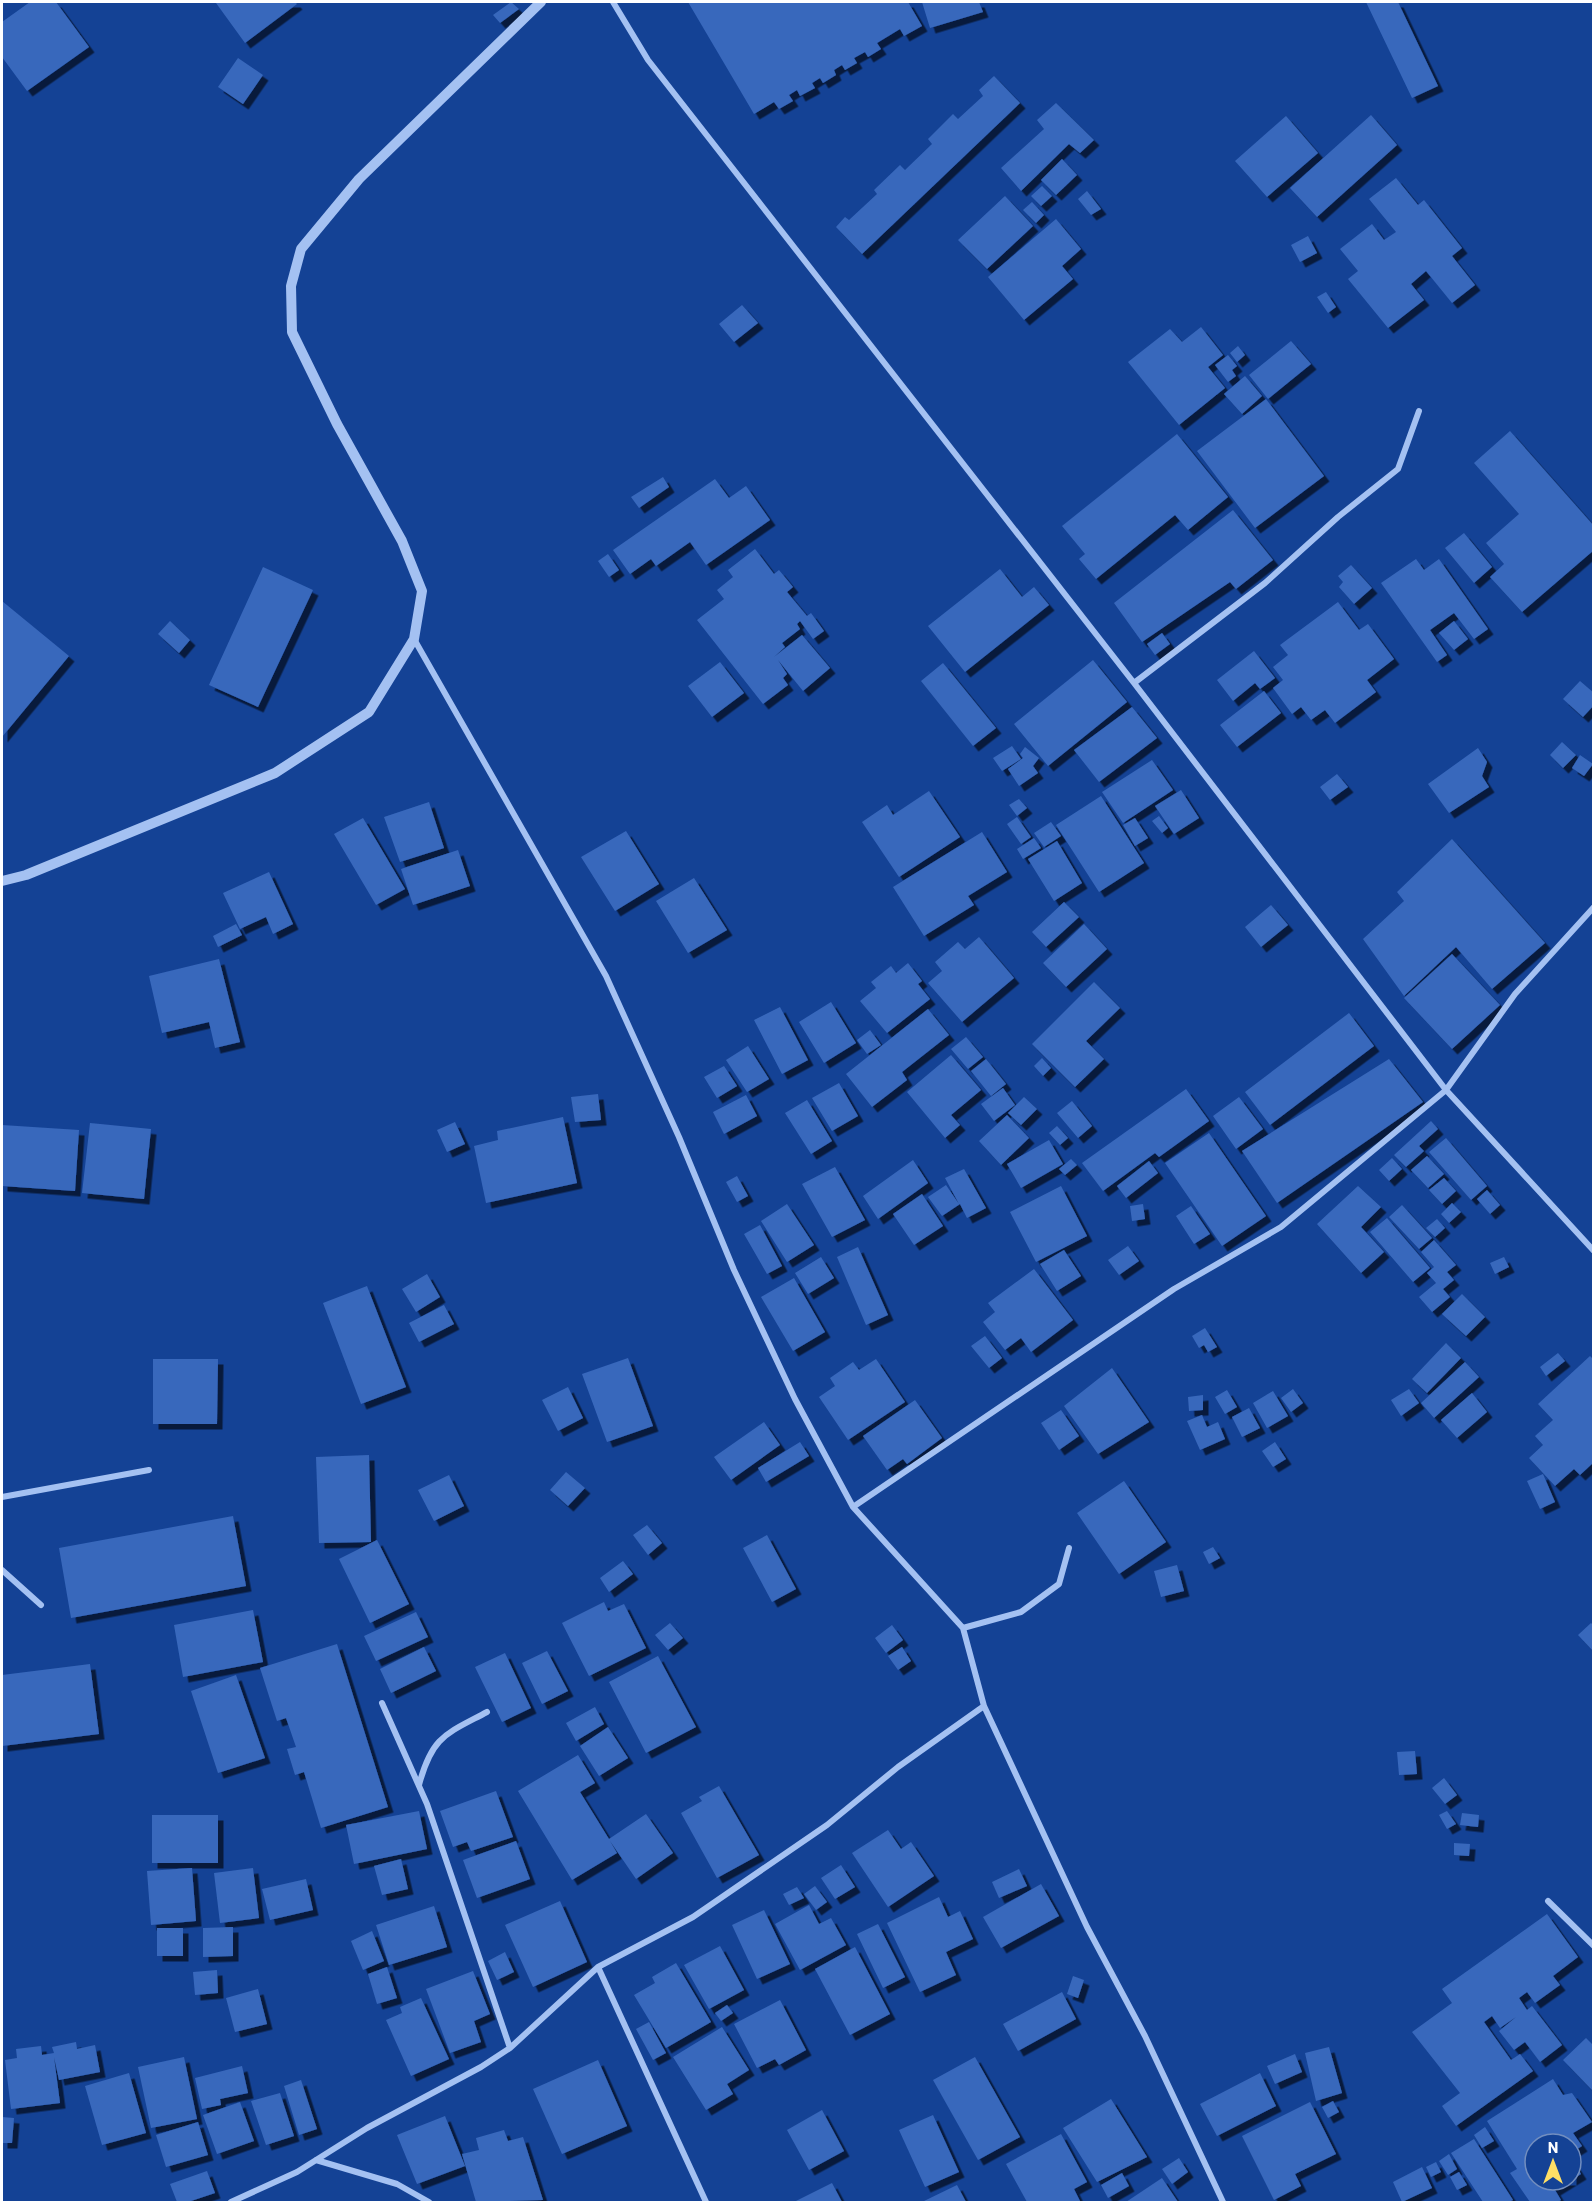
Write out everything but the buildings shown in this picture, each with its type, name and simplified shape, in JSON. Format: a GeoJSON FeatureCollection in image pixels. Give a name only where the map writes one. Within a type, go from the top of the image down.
{"type":"FeatureCollection","features":[{"type":"Feature","properties":{"kind":"street"},"geometry":{"type":"LineString","coordinates":[[2,881],[26,875],[102,845],[275,773],[369,712],[414,639],[422,591],[402,541],[337,424],[292,332],[291,286],[301,249],[359,179],[541,2]]}},
{"type":"Feature","properties":{"kind":"street"},"geometry":{"type":"LineString","coordinates":[[613,2],[648,60],[1134,683],[1446,1090],[1593,1251]]}},
{"type":"Feature","properties":{"kind":"street"},"geometry":{"type":"LineString","coordinates":[[1134,683],[1265,583],[1338,517],[1398,470],[1419,411]]}},
{"type":"Feature","properties":{"kind":"street"},"geometry":{"type":"LineString","coordinates":[[414,639],[606,976],[679,1137],[734,1270],[795,1399],[854,1507],[963,1628],[984,1706],[1087,1927],[1145,2036],[1224,2202]]}},
{"type":"Feature","properties":{"kind":"street"},"geometry":{"type":"LineString","coordinates":[[854,1507],[1173,1289],[1281,1227],[1446,1090],[1515,994],[1593,907]]}},
{"type":"Feature","properties":{"kind":"street"},"geometry":{"type":"LineString","coordinates":[[2,1497],[148,1470]]}},
{"type":"Feature","properties":{"kind":"street"},"geometry":{"type":"LineString","coordinates":[[963,1628],[1021,1612],[1059,1584],[1069,1548]]}},
{"type":"Feature","properties":{"kind":"street"},"geometry":{"type":"LineString","coordinates":[[2,1570],[41,1605]]}},
{"type":"Feature","properties":{"kind":"street"},"geometry":{"type":"LineString","coordinates":[[382,1703],[419,1785],[510,2048]]}},
{"type":"Feature","properties":{"kind":"street"},"geometry":{"type":"LineString","coordinates":[[231,2202],[297,2172],[367,2128],[481,2067],[510,2048],[598,1967],[693,1917],[827,1825],[898,1767],[984,1706]]}},
{"type":"Feature","properties":{"kind":"street"},"geometry":{"type":"LineString","coordinates":[[419,1785],[426,1758],[442,1736],[487,1712]]}},
{"type":"Feature","properties":{"kind":"street"},"geometry":{"type":"LineString","coordinates":[[1548,1901],[1593,1946]]}},
{"type":"Feature","properties":{"kind":"street"},"geometry":{"type":"LineString","coordinates":[[598,1967],[706,2202]]}},
{"type":"Feature","properties":{"kind":"street"},"geometry":{"type":"LineString","coordinates":[[316,2160],[397,2184],[429,2202]]}}]}
